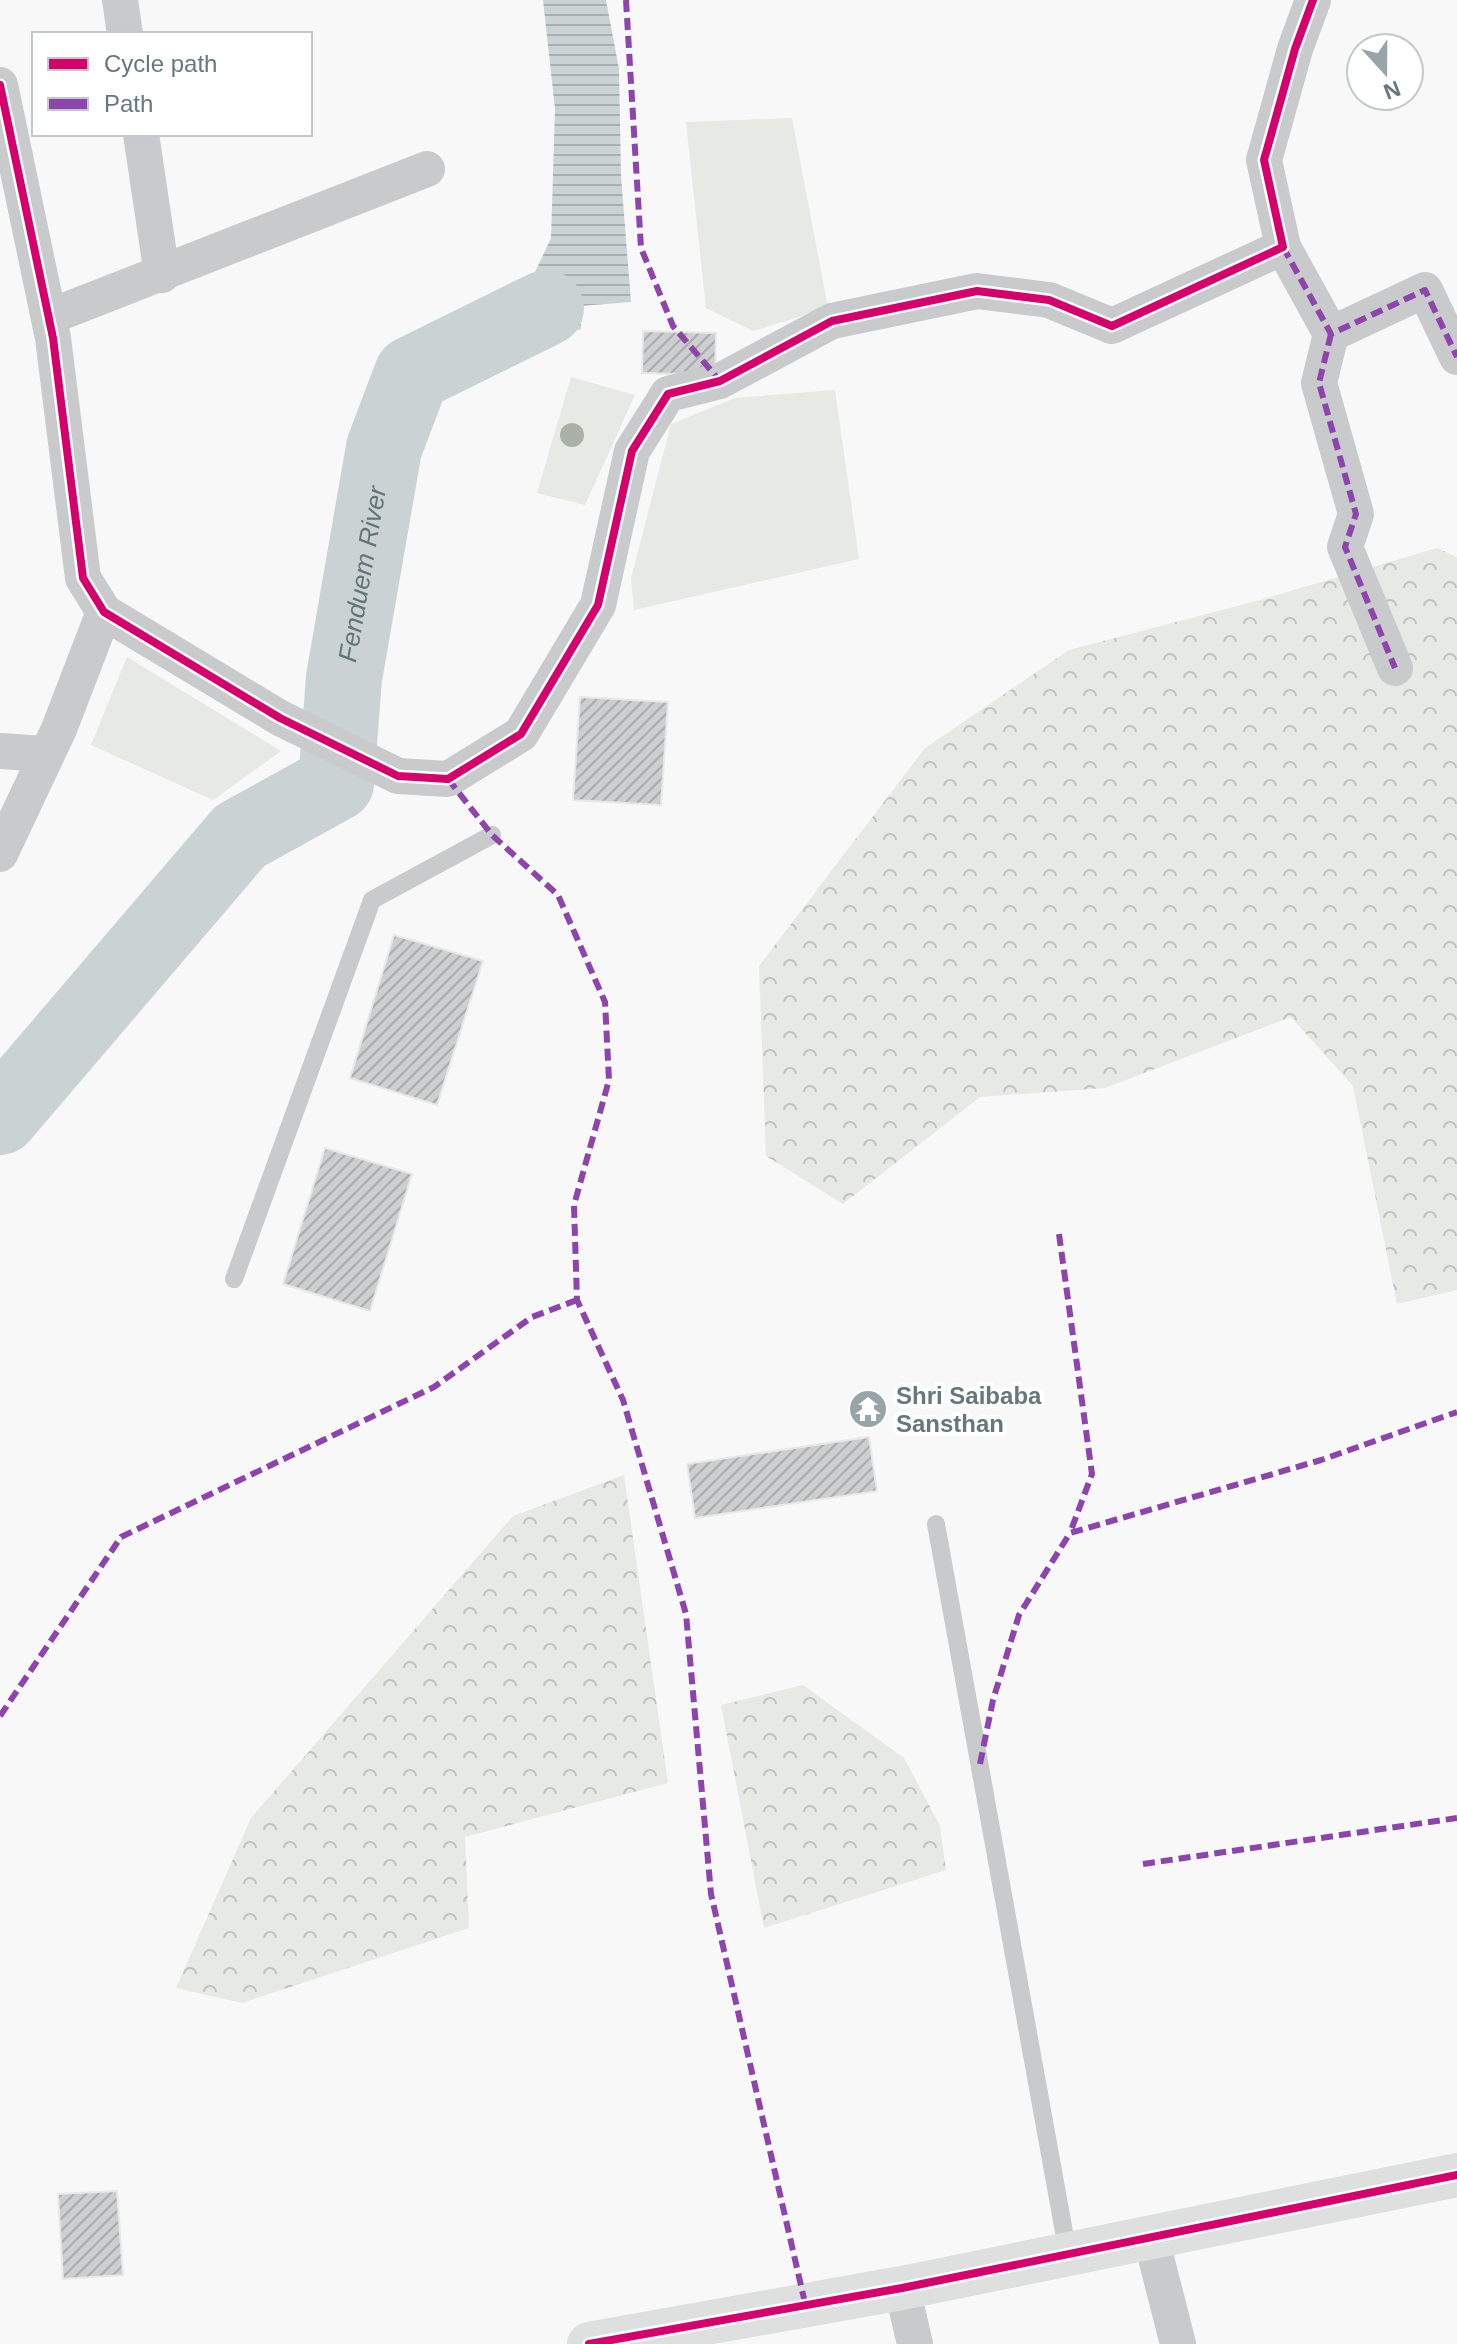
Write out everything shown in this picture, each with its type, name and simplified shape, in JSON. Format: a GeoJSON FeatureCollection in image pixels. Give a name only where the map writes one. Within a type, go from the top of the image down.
{"type":"FeatureCollection","features":[{"type":"Feature","properties":{"kind":"street"},"geometry":{"type":"LineString","coordinates":[[120,0],[125,32]]}},
{"type":"Feature","properties":{"kind":"street"},"geometry":{"type":"LineString","coordinates":[[1313,0],[1295,49],[1264,160],[1283,247],[1331,334],[1319,383],[1356,514],[1345,547],[1395,668]]}},
{"type":"Feature","properties":{"kind":"street"},"geometry":{"type":"LineString","coordinates":[[0,85],[49,317],[83,578],[104,612],[280,718],[398,776],[448,779],[521,734],[598,605],[632,451],[668,394],[720,381],[832,321],[977,291],[1049,300],[1112,326],[1283,247]]}},
{"type":"Feature","properties":{"kind":"street"},"geometry":{"type":"LineString","coordinates":[[141,136],[162,275]]}},
{"type":"Feature","properties":{"kind":"street"},"geometry":{"type":"LineString","coordinates":[[49,317],[427,169]]}},
{"type":"Feature","properties":{"kind":"street"},"geometry":{"type":"LineString","coordinates":[[1331,334],[1425,290],[1457,357]]}},
{"type":"Feature","properties":{"kind":"street"},"geometry":{"type":"LineString","coordinates":[[0,854],[46,754],[104,612]]}},
{"type":"Feature","properties":{"kind":"street"},"geometry":{"type":"LineString","coordinates":[[0,751],[46,754]]}},
{"type":"Feature","properties":{"kind":"street"},"geometry":{"type":"LineString","coordinates":[[589,2344],[653,2339],[1457,2175]]}},
{"type":"Feature","properties":{"kind":"street"},"geometry":{"type":"LineString","coordinates":[[1151,2238],[1178,2344]]}},
{"type":"Feature","properties":{"kind":"street"},"geometry":{"type":"LineString","coordinates":[[902,2288],[915,2344]]}},
{"type":"Feature","properties":{"kind":"lane"},"geometry":{"type":"LineString","coordinates":[[234,1279],[372,900],[492,835]]}},
{"type":"Feature","properties":{"kind":"lane"},"geometry":{"type":"LineString","coordinates":[[936,1524],[1068,2254]]}},
{"type":"Feature","properties":{"kind":"green space"},"geometry":{"type":"Polygon","coordinates":[[[792,118],[828,308],[753,331],[706,308],[686,122],[792,118]]]}},
{"type":"Feature","properties":{"kind":"green space"},"geometry":{"type":"Polygon","coordinates":[[[571,377],[635,395],[585,505],[537,493],[571,377]]]}},
{"type":"Feature","properties":{"kind":"green space"},"geometry":{"type":"Polygon","coordinates":[[[835,390],[859,559],[634,610],[631,578],[671,424],[735,398],[835,390]]]}},
{"type":"Feature","properties":{"kind":"green space"},"geometry":{"type":"Polygon","coordinates":[[[1437,548],[1457,557],[1457,1290],[1397,1304],[1353,1086],[1291,1017],[1105,1088],[980,1097],[843,1204],[766,1156],[759,966],[925,748],[1069,650],[1260,600],[1437,548]]]}},
{"type":"Feature","properties":{"kind":"green space"},"geometry":{"type":"Polygon","coordinates":[[[127,657],[281,751],[213,800],[91,745],[127,657]]]}},
{"type":"Feature","properties":{"kind":"green space"},"geometry":{"type":"Polygon","coordinates":[[[624,1475],[668,1783],[465,1837],[469,1928],[242,2003],[176,1988],[251,1818],[513,1516],[624,1475]]]}},
{"type":"Feature","properties":{"kind":"green space"},"geometry":{"type":"Polygon","coordinates":[[[803,1685],[904,1758],[940,1826],[946,1870],[764,1928],[721,1705],[803,1685]]]}},
{"type":"Feature","properties":{"kind":"shaded area"},"geometry":{"type":"Polygon","coordinates":[[[543,0],[606,0],[619,69],[621,176],[631,302],[580,306],[581,329],[505,351],[411,357],[418,344],[469,321],[530,283],[551,238],[555,109],[543,0]]]}},
{"type":"Feature","properties":{"kind":"building"},"geometry":{"type":"Polygon","coordinates":[[[643,331],[716,333],[715,375],[642,373],[643,331]]]}},
{"type":"Feature","properties":{"kind":"building"},"geometry":{"type":"Polygon","coordinates":[[[580,697],[668,702],[661,805],[573,800],[580,697]]]}},
{"type":"Feature","properties":{"kind":"building"},"geometry":{"type":"Polygon","coordinates":[[[394,935],[483,961],[437,1105],[350,1078],[394,935]]]}},
{"type":"Feature","properties":{"kind":"building"},"geometry":{"type":"Polygon","coordinates":[[[325,1148],[412,1174],[370,1311],[283,1284],[325,1148]]]}},
{"type":"Feature","properties":{"kind":"building"},"geometry":{"type":"Polygon","coordinates":[[[869,1437],[877,1491],[695,1518],[687,1464],[869,1437]]]}},
{"type":"Feature","properties":{"kind":"building"},"geometry":{"type":"Polygon","coordinates":[[[117,2191],[123,2275],[63,2279],[58,2194],[117,2191]]]}},
{"type":"Feature","properties":{"kind":"waterway","name":"Fenduem River"},"geometry":{"type":"LineString","coordinates":[[0,1117],[240,836],[336,783],[344,678],[384,448],[412,374],[546,308]]}},
{"type":"Feature","properties":{"kind":"marked path"},"geometry":{"type":"LineString","coordinates":[[626,0],[641,248],[673,326],[720,381]]}},
{"type":"Feature","properties":{"kind":"marked path"},"geometry":{"type":"LineString","coordinates":[[1283,247],[1331,334],[1425,290],[1457,357]]}},
{"type":"Feature","properties":{"kind":"marked path"},"geometry":{"type":"LineString","coordinates":[[1331,334],[1319,383],[1356,514],[1345,547],[1395,668]]}},
{"type":"Feature","properties":{"kind":"marked path"},"geometry":{"type":"LineString","coordinates":[[448,779],[492,835],[558,895],[605,1002],[609,1080],[574,1205],[577,1300],[623,1400],[686,1614],[711,1894],[805,2303]]}},
{"type":"Feature","properties":{"kind":"marked path"},"geometry":{"type":"LineString","coordinates":[[1059,1234],[1092,1474],[1070,1533]]}},
{"type":"Feature","properties":{"kind":"marked path"},"geometry":{"type":"LineString","coordinates":[[0,1716],[121,1537],[434,1387],[532,1317],[577,1300]]}},
{"type":"Feature","properties":{"kind":"marked path"},"geometry":{"type":"LineString","coordinates":[[980,1764],[993,1700],[1019,1615],[1070,1533],[1321,1460],[1457,1412]]}},
{"type":"Feature","properties":{"kind":"marked path"},"geometry":{"type":"LineString","coordinates":[[1143,1864],[1457,1818]]}},
{"type":"Feature","properties":{"kind":"cycle path"},"geometry":{"type":"LineString","coordinates":[[0,85],[53,338],[83,578],[104,612],[280,718],[398,776],[448,779],[521,734],[598,605],[632,451],[668,394],[720,381],[832,321],[977,291],[1049,300],[1112,326],[1283,247],[1264,160],[1295,49],[1313,0]]}},
{"type":"Feature","properties":{"kind":"cycle path"},"geometry":{"type":"LineString","coordinates":[[589,2344],[902,2288],[1457,2175]]}},
{"type":"Feature","properties":{"kind":"place","name":"Shri Saibaba Sansthan"},"geometry":{"type":"Point","coordinates":[868,1409]}}]}
